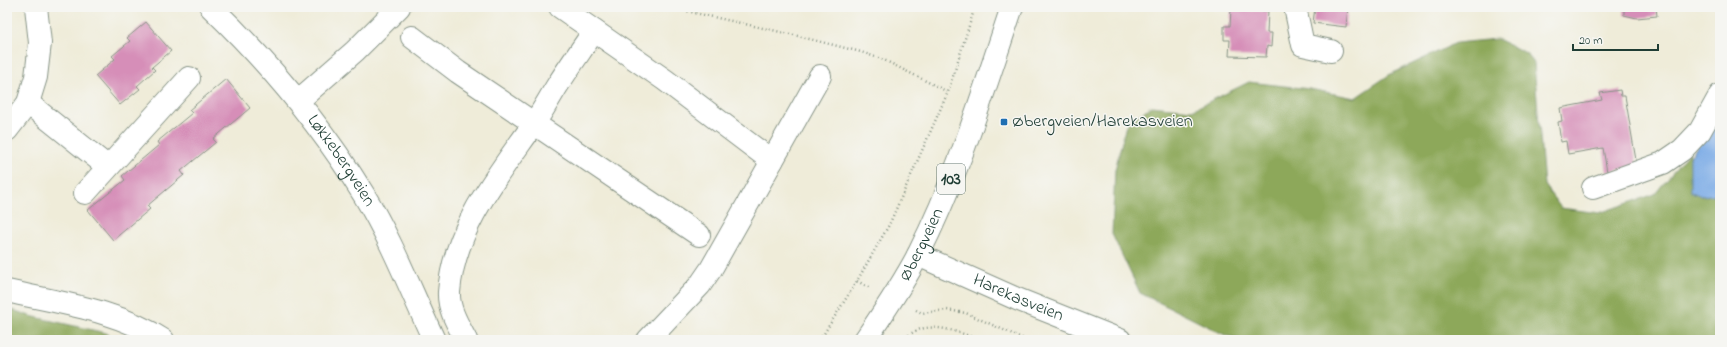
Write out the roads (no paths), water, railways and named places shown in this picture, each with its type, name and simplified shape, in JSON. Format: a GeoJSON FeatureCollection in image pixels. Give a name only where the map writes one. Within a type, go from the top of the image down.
{"type":"FeatureCollection","features":[{"type":"Feature","properties":{"kind":"street"},"geometry":{"type":"LineString","coordinates":[[7,130],[28,103],[36,77],[40,43],[36,7]]}},
{"type":"Feature","properties":{"kind":"street","name":"Løkkebergveien"},"geometry":{"type":"LineString","coordinates":[[211,7],[245,40],[298,100],[333,147],[365,196],[394,251],[434,340]]}},
{"type":"Feature","properties":{"kind":"street"},"geometry":{"type":"LineString","coordinates":[[298,100],[355,51],[399,7]]}},
{"type":"Feature","properties":{"kind":"street"},"geometry":{"type":"LineString","coordinates":[[560,7],[665,80],[772,161]]}},
{"type":"Feature","properties":{"kind":"street","name":"Øbergveien"},"geometry":{"type":"LineString","coordinates":[[865,340],[892,300],[918,255],[947,188],[975,116],[1012,7]]}},
{"type":"Feature","properties":{"kind":"street"},"geometry":{"type":"LineString","coordinates":[[1295,7],[1302,45],[1331,51]]}},
{"type":"Feature","properties":{"kind":"street"},"geometry":{"type":"LineString","coordinates":[[466,340],[455,319],[449,292],[452,270],[466,229],[486,194],[594,30]]}},
{"type":"Feature","properties":{"kind":"street"},"geometry":{"type":"LineString","coordinates":[[412,37],[458,72],[699,235]]}},
{"type":"Feature","properties":{"kind":"street"},"geometry":{"type":"LineString","coordinates":[[648,340],[700,285],[711,270],[820,76]]}},
{"type":"Feature","properties":{"kind":"street"},"geometry":{"type":"LineString","coordinates":[[85,193],[189,78]]}},
{"type":"Feature","properties":{"kind":"street"},"geometry":{"type":"LineString","coordinates":[[1593,188],[1663,163],[1682,150],[1700,131],[1720,95]]}},
{"type":"Feature","properties":{"kind":"street"},"geometry":{"type":"LineString","coordinates":[[28,103],[108,167]]}},
{"type":"Feature","properties":{"kind":"street","name":"Harekasveien"},"geometry":{"type":"LineString","coordinates":[[918,255],[1017,299],[1120,340]]}},
{"type":"Feature","properties":{"kind":"street"},"geometry":{"type":"LineString","coordinates":[[7,291],[116,317],[147,330],[163,340]]}},
{"type":"Feature","properties":{"kind":"water"},"geometry":{"type":"Polygon","coordinates":[[[1712,124],[1720,130],[1720,194],[1701,196],[1690,191],[1690,157],[1712,124]]]}},
{"type":"Feature","properties":{"kind":"place","name":"Øbergveien/Harekasveien"},"geometry":{"type":"Point","coordinates":[1004,122]}}]}
